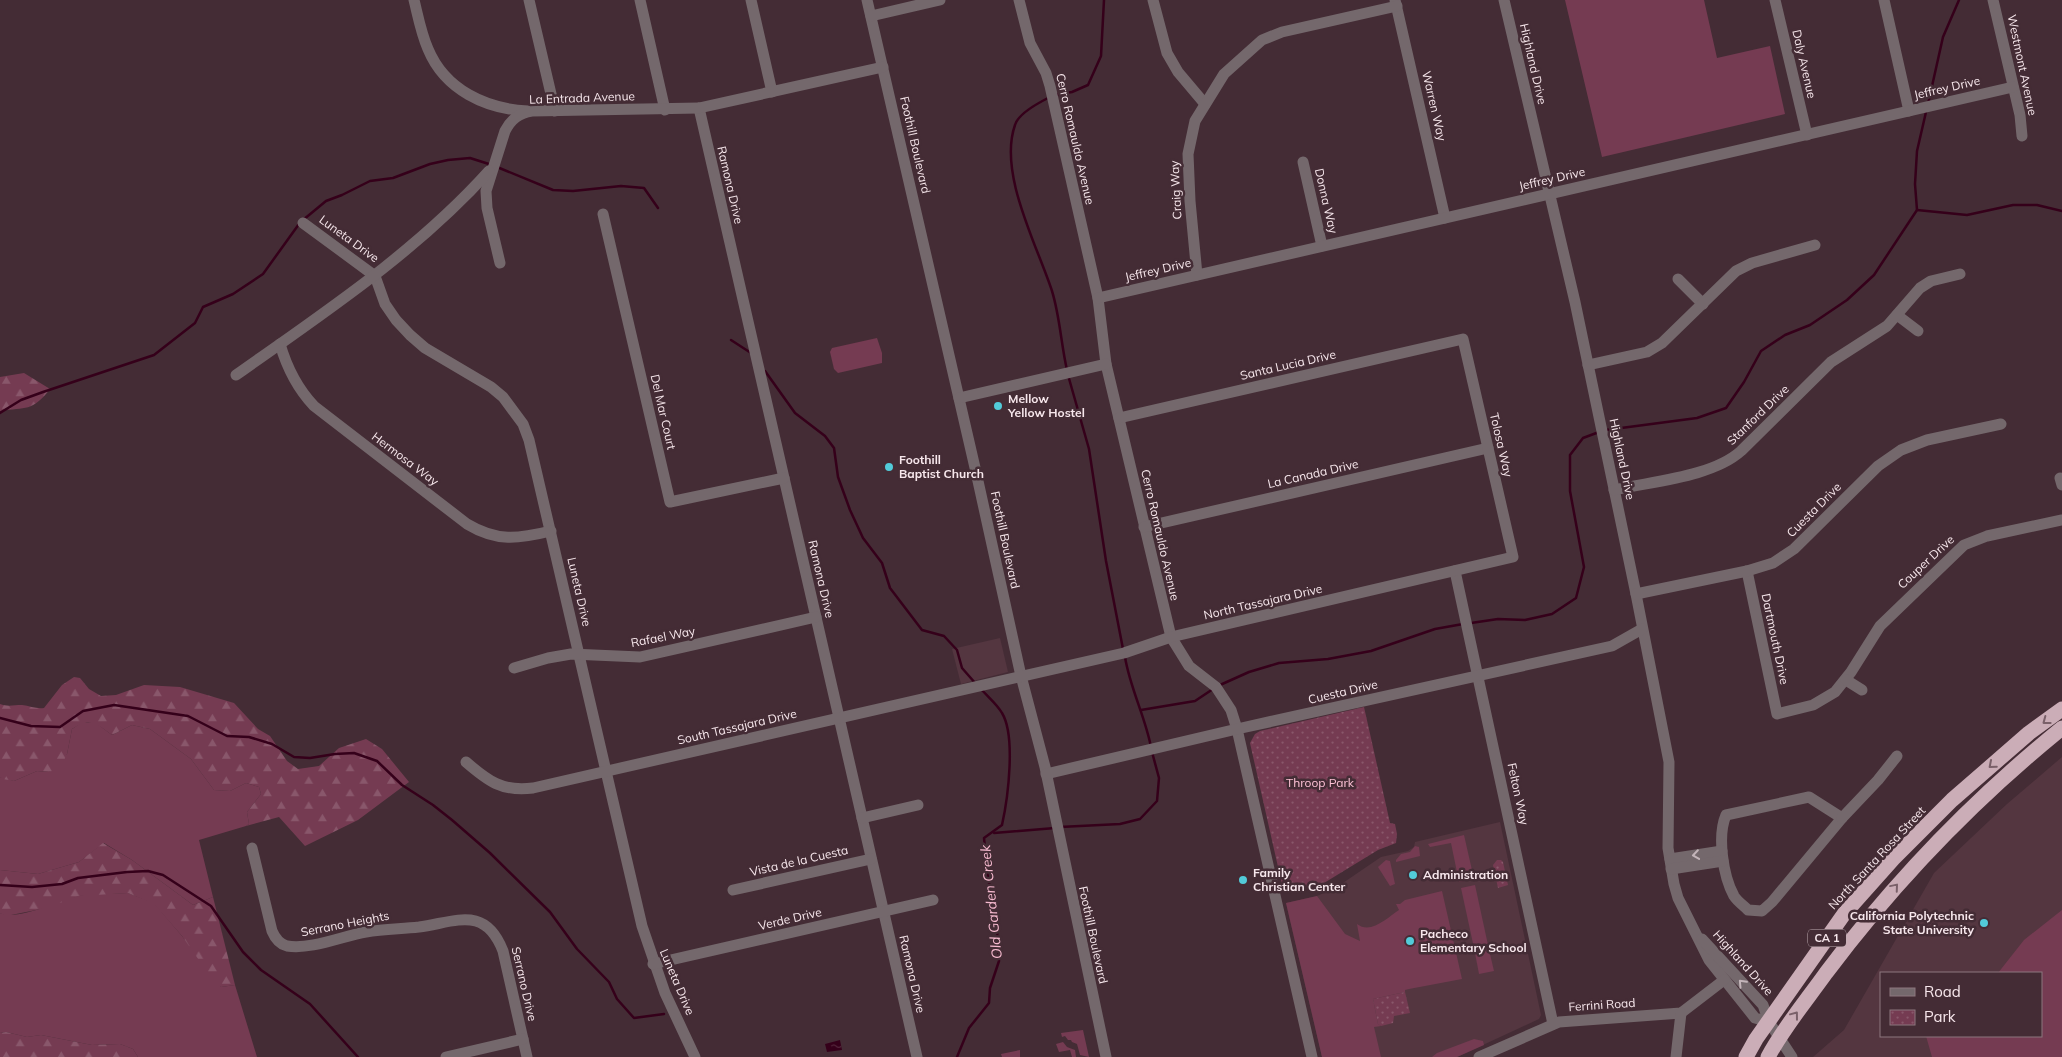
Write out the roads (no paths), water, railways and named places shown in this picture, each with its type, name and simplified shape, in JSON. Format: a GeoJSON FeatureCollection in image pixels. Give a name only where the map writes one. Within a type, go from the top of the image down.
{"type":"FeatureCollection","features":[{"type":"Feature","properties":{"kind":"highway","name":"North Santa Rosa Street"},"geometry":{"type":"LineString","coordinates":[[1746,1057],[1844,914],[1893,859],[1952,800],[2029,733],[2062,709]]}},
{"type":"Feature","properties":{"kind":"highway","name":"CA 1"},"geometry":{"type":"LineString","coordinates":[[1768,1057],[1778,1038],[1852,938],[1901,880],[1948,829],[2013,768],[2062,728]]}},
{"type":"Feature","properties":{"kind":"street"},"geometry":{"type":"LineString","coordinates":[[414,0],[428,50],[439,68],[452,83],[475,99],[488,104],[503,109],[532,111]]}},
{"type":"Feature","properties":{"kind":"street"},"geometry":{"type":"LineString","coordinates":[[529,0],[555,111]]}},
{"type":"Feature","properties":{"kind":"street"},"geometry":{"type":"LineString","coordinates":[[640,0],[665,110]]}},
{"type":"Feature","properties":{"kind":"street"},"geometry":{"type":"LineString","coordinates":[[751,0],[772,92]]}},
{"type":"Feature","properties":{"kind":"street","name":"Foothill Boulevard"},"geometry":{"type":"LineString","coordinates":[[867,0],[1021,676],[1046,774],[1106,1057]]}},
{"type":"Feature","properties":{"kind":"street"},"geometry":{"type":"LineString","coordinates":[[871,16],[940,0]]}},
{"type":"Feature","properties":{"kind":"street","name":"Cerro Romauldo Avenue"},"geometry":{"type":"LineString","coordinates":[[1019,0],[1030,43],[1046,73],[1050,86],[1098,298],[1106,364],[1171,638],[1189,666],[1216,687],[1230,710],[1237,729],[1312,1057]]}},
{"type":"Feature","properties":{"kind":"street"},"geometry":{"type":"LineString","coordinates":[[1153,0],[1167,53],[1178,72],[1205,104]]}},
{"type":"Feature","properties":{"kind":"street","name":"Highland Drive"},"geometry":{"type":"LineString","coordinates":[[1504,0],[1588,365],[1669,762],[1670,864],[1678,898],[1708,960],[1755,1018],[1769,1022]]}},
{"type":"Feature","properties":{"kind":"street","name":"Daly Avenue"},"geometry":{"type":"LineString","coordinates":[[1775,0],[1807,135]]}},
{"type":"Feature","properties":{"kind":"street"},"geometry":{"type":"LineString","coordinates":[[1884,0],[1909,111]]}},
{"type":"Feature","properties":{"kind":"street","name":"Westmont Avenue"},"geometry":{"type":"LineString","coordinates":[[1993,0],[2020,115],[2022,136]]}},
{"type":"Feature","properties":{"kind":"street","name":"Craig Way"},"geometry":{"type":"LineString","coordinates":[[1197,275],[1188,154],[1195,121],[1224,74],[1262,40],[1282,32],[1396,3]]}},
{"type":"Feature","properties":{"kind":"street","name":"Warren Way"},"geometry":{"type":"LineString","coordinates":[[1396,3],[1445,218]]}},
{"type":"Feature","properties":{"kind":"street","name":"La Entrada Avenue"},"geometry":{"type":"LineString","coordinates":[[236,375],[375,276],[474,188],[493,166],[508,125],[519,115],[532,111],[699,108],[883,67]]}},
{"type":"Feature","properties":{"kind":"street","name":"Jeffrey Drive"},"geometry":{"type":"LineString","coordinates":[[1098,298],[2013,87]]}},
{"type":"Feature","properties":{"kind":"street","name":"Ramona Drive"},"geometry":{"type":"LineString","coordinates":[[699,108],[917,1057]]}},
{"type":"Feature","properties":{"kind":"street","name":"Donna Way"},"geometry":{"type":"LineString","coordinates":[[1303,162],[1322,246]]}},
{"type":"Feature","properties":{"kind":"street"},"geometry":{"type":"LineString","coordinates":[[493,166],[487,185],[486,202],[500,263]]}},
{"type":"Feature","properties":{"kind":"street","name":"Del Mar Court"},"geometry":{"type":"LineString","coordinates":[[603,214],[670,502],[784,478]]}},
{"type":"Feature","properties":{"kind":"street","name":"Luneta Drive"},"geometry":{"type":"LineString","coordinates":[[303,223],[375,276],[386,304],[396,320],[410,335],[425,348],[490,387],[503,397],[514,410],[529,440],[642,926],[654,964],[695,1057]]}},
{"type":"Feature","properties":{"kind":"street"},"geometry":{"type":"LineString","coordinates":[[1588,365],[1652,350],[1662,344],[1736,272],[1746,265],[1815,245]]}},
{"type":"Feature","properties":{"kind":"street","name":"Stanford Drive"},"geometry":{"type":"LineString","coordinates":[[1614,490],[1705,471],[1728,461],[1741,451],[1831,362],[1877,334],[1897,315],[1915,292],[1926,284],[1960,274]]}},
{"type":"Feature","properties":{"kind":"street"},"geometry":{"type":"LineString","coordinates":[[1678,279],[1703,304]]}},
{"type":"Feature","properties":{"kind":"street"},"geometry":{"type":"LineString","coordinates":[[1897,315],[1918,331]]}},
{"type":"Feature","properties":{"kind":"street","name":"Santa Lucia Drive"},"geometry":{"type":"LineString","coordinates":[[1119,418],[1463,339]]}},
{"type":"Feature","properties":{"kind":"street","name":"Tolosa Way"},"geometry":{"type":"LineString","coordinates":[[1463,339],[1513,558]]}},
{"type":"Feature","properties":{"kind":"street","name":"Hermosa Way"},"geometry":{"type":"LineString","coordinates":[[280,344],[297,385],[314,406],[467,524],[478,531],[502,538],[515,539],[551,532]]}},
{"type":"Feature","properties":{"kind":"street"},"geometry":{"type":"LineString","coordinates":[[959,398],[1106,364]]}},
{"type":"Feature","properties":{"kind":"street","name":"Cuesta Drive"},"geometry":{"type":"LineString","coordinates":[[1636,594],[1765,566],[1788,554],[1878,466],[1901,450],[1927,440],[2001,424]]}},
{"type":"Feature","properties":{"kind":"street","name":"La Canada Drive"},"geometry":{"type":"LineString","coordinates":[[1144,527],[1488,448]]}},
{"type":"Feature","properties":{"kind":"street","name":"Couper Drive"},"geometry":{"type":"LineString","coordinates":[[1777,714],[1813,705],[1835,692],[1846,680],[1880,626],[1958,550],[1979,538],[2062,520]]}},
{"type":"Feature","properties":{"kind":"street","name":"North Tassajara Drive"},"geometry":{"type":"LineString","coordinates":[[1021,676],[1124,653],[1171,638],[1513,558]]}},
{"type":"Feature","properties":{"kind":"street","name":"Felton Way"},"geometry":{"type":"LineString","coordinates":[[1455,571],[1553,1024]]}},
{"type":"Feature","properties":{"kind":"street","name":"Dartmouth Drive"},"geometry":{"type":"LineString","coordinates":[[1747,571],[1777,714]]}},
{"type":"Feature","properties":{"kind":"street","name":"Rafael Way"},"geometry":{"type":"LineString","coordinates":[[514,668],[548,658],[579,654],[640,657],[816,617]]}},
{"type":"Feature","properties":{"kind":"street","name":"Cuesta Drive"},"geometry":{"type":"LineString","coordinates":[[1046,774],[1237,729],[1612,646],[1642,629]]}},
{"type":"Feature","properties":{"kind":"street","name":"South Tassajara Drive"},"geometry":{"type":"LineString","coordinates":[[466,762],[492,782],[512,789],[533,788],[1021,676]]}},
{"type":"Feature","properties":{"kind":"street"},"geometry":{"type":"LineString","coordinates":[[1846,680],[1862,690]]}},
{"type":"Feature","properties":{"kind":"street"},"geometry":{"type":"LineString","coordinates":[[1842,818],[1809,797],[1726,815],[1722,826],[1723,856],[1735,896],[1748,910],[1762,911],[1772,902],[1897,756]]}},
{"type":"Feature","properties":{"kind":"street"},"geometry":{"type":"LineString","coordinates":[[862,818],[918,805]]}},
{"type":"Feature","properties":{"kind":"street","name":"Serrano Heights"},"geometry":{"type":"LineString","coordinates":[[252,848],[272,931],[275,939],[286,946],[301,947],[372,931],[419,927],[458,920],[476,920],[483,924]]}},
{"type":"Feature","properties":{"kind":"street"},"geometry":{"type":"LineString","coordinates":[[1670,864],[1723,856]]}},
{"type":"Feature","properties":{"kind":"street","name":"Vista de la Cuesta"},"geometry":{"type":"LineString","coordinates":[[733,890],[871,859]]}},
{"type":"Feature","properties":{"kind":"street","name":"Verde Drive"},"geometry":{"type":"LineString","coordinates":[[654,964],[933,900]]}},
{"type":"Feature","properties":{"kind":"street","name":"Serrano Drive"},"geometry":{"type":"LineString","coordinates":[[483,924],[495,935],[503,951],[527,1057]]}},
{"type":"Feature","properties":{"kind":"street","name":"Highland Drive"},"geometry":{"type":"LineString","coordinates":[[1691,926],[1763,1005],[1769,1022],[1792,1057]]}},
{"type":"Feature","properties":{"kind":"street"},"geometry":{"type":"LineString","coordinates":[[1676,1057],[1680,1013],[1724,980]]}},
{"type":"Feature","properties":{"kind":"street","name":"Ferrini Road"},"geometry":{"type":"LineString","coordinates":[[1479,1057],[1559,1022],[1680,1013]]}},
{"type":"Feature","properties":{"kind":"street"},"geometry":{"type":"LineString","coordinates":[[446,1057],[523,1039]]}},
{"type":"Feature","properties":{"kind":"water"},"geometry":{"type":"Polygon","coordinates":[[[840,1040],[842,1050],[827,1052],[825,1044],[840,1040]]]}},
{"type":"Feature","properties":{"kind":"waterway"},"geometry":{"type":"LineString","coordinates":[[1055,95],[1072,92],[1088,85],[1101,56],[1104,0]]}},
{"type":"Feature","properties":{"kind":"waterway"},"geometry":{"type":"LineString","coordinates":[[1928,104],[1943,37],[1959,0]]}},
{"type":"Feature","properties":{"kind":"waterway"},"geometry":{"type":"LineString","coordinates":[[1050,97],[1030,109],[1017,121],[1011,144],[1012,165],[1015,186],[1022,209],[1055,301],[1067,370]]}},
{"type":"Feature","properties":{"kind":"waterway"},"geometry":{"type":"LineString","coordinates":[[1606,430],[1697,418],[1726,408],[1744,382],[1761,351],[1785,335],[1810,325],[1847,300],[1874,275],[1917,210],[1915,184],[1917,151],[1926,112]]}},
{"type":"Feature","properties":{"kind":"waterway"},"geometry":{"type":"LineString","coordinates":[[303,220],[326,201],[370,181],[393,178],[430,164],[448,160],[470,158],[492,165]]}},
{"type":"Feature","properties":{"kind":"waterway"},"geometry":{"type":"LineString","coordinates":[[497,167],[553,190],[573,191],[621,186],[644,188],[658,208]]}},
{"type":"Feature","properties":{"kind":"waterway"},"geometry":{"type":"LineString","coordinates":[[1917,210],[1967,215],[2013,205],[2037,205],[2062,211]]}},
{"type":"Feature","properties":{"kind":"waterway"},"geometry":{"type":"LineString","coordinates":[[0,413],[21,400],[154,355],[195,323],[203,307],[233,294],[263,274],[299,224]]}},
{"type":"Feature","properties":{"kind":"waterway"},"geometry":{"type":"LineString","coordinates":[[731,340],[751,353]]}},
{"type":"Feature","properties":{"kind":"waterway"},"geometry":{"type":"LineString","coordinates":[[765,371],[795,413],[825,436],[834,448],[838,477],[850,510],[863,538],[882,563],[890,588],[922,630],[944,636],[957,650],[962,668],[976,684]]}},
{"type":"Feature","properties":{"kind":"waterway"},"geometry":{"type":"LineString","coordinates":[[1068,375],[1089,449],[1106,561],[1123,649]]}},
{"type":"Feature","properties":{"kind":"waterway"},"geometry":{"type":"LineString","coordinates":[[1471,623],[1498,619],[1525,620],[1552,614],[1576,598],[1584,567],[1570,491],[1570,455],[1583,438],[1599,432]]}},
{"type":"Feature","properties":{"kind":"waterway"},"geometry":{"type":"LineString","coordinates":[[1220,685],[1249,672],[1279,663],[1328,659],[1371,651],[1435,629],[1463,624]]}},
{"type":"Feature","properties":{"kind":"waterway"},"geometry":{"type":"LineString","coordinates":[[1125,657],[1130,680],[1151,747]]}},
{"type":"Feature","properties":{"kind":"waterway","name":"Old Garden Creek"},"geometry":{"type":"LineString","coordinates":[[957,1057],[969,1028],[989,1003],[990,988],[999,961],[996,916],[988,878],[984,838],[1002,825],[1008,784],[1010,751],[1009,736],[1002,713],[981,689]]}},
{"type":"Feature","properties":{"kind":"waterway"},"geometry":{"type":"LineString","coordinates":[[1141,710],[1195,701],[1213,689]]}},
{"type":"Feature","properties":{"kind":"waterway"},"geometry":{"type":"LineString","coordinates":[[0,718],[31,726],[60,727],[83,711],[114,705],[188,716],[227,736],[249,737],[272,744],[294,757],[310,758],[354,753],[377,761],[402,785],[433,805],[490,853],[550,912],[577,949],[609,982],[617,999],[634,1018],[664,1014]]}},
{"type":"Feature","properties":{"kind":"waterway"},"geometry":{"type":"LineString","coordinates":[[1060,827],[1120,824],[1140,819],[1157,801],[1159,778],[1152,752]]}},
{"type":"Feature","properties":{"kind":"waterway"},"geometry":{"type":"LineString","coordinates":[[994,833],[1055,828]]}},
{"type":"Feature","properties":{"kind":"waterway"},"geometry":{"type":"LineString","coordinates":[[0,885],[32,887],[62,884],[78,878],[127,872],[148,871],[163,875],[211,906],[243,952],[261,970],[310,1004],[358,1057]]}},
{"type":"Feature","properties":{"kind":"place","name":"Mellow Yellow Hostel"},"geometry":{"type":"Point","coordinates":[998,406]}},
{"type":"Feature","properties":{"kind":"place","name":"Foothill Baptist Church"},"geometry":{"type":"Point","coordinates":[889,467]}},
{"type":"Feature","properties":{"kind":"place","name":"Administration"},"geometry":{"type":"Point","coordinates":[1413,875]}},
{"type":"Feature","properties":{"kind":"place","name":"Family Christian Center"},"geometry":{"type":"Point","coordinates":[1243,880]}},
{"type":"Feature","properties":{"kind":"place","name":"California Polytechnic State University"},"geometry":{"type":"Point","coordinates":[1984,923]}},
{"type":"Feature","properties":{"kind":"place","name":"Pacheco Elementary School"},"geometry":{"type":"Point","coordinates":[1410,941]}},
{"type":"Feature","properties":{"kind":"park label","name":"Throop Park"},"geometry":{"type":"Point","coordinates":[1320,783]}}]}
